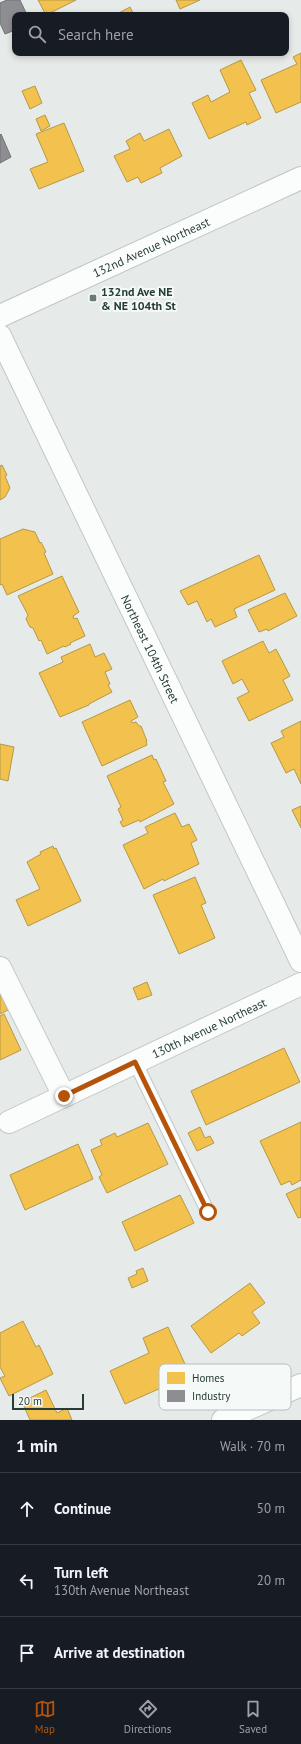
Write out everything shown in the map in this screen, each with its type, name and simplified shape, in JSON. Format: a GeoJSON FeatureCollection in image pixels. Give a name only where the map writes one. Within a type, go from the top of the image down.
{"type":"FeatureCollection","features":[{"type":"Feature","properties":{"kind":"street","name":"132nd Avenue Northeast"},"geometry":{"type":"LineString","coordinates":[[0,316],[301,178]]}},
{"type":"Feature","properties":{"kind":"street","name":"Northeast 104th Street"},"geometry":{"type":"LineString","coordinates":[[0,336],[301,961]]}},
{"type":"Feature","properties":{"kind":"street"},"geometry":{"type":"LineString","coordinates":[[0,968],[64,1096]]}},
{"type":"Feature","properties":{"kind":"street","name":"130th Avenue Northeast"},"geometry":{"type":"LineString","coordinates":[[3,1123],[64,1096],[301,984]]}},
{"type":"Feature","properties":{"kind":"street"},"geometry":{"type":"LineString","coordinates":[[291,1389],[301,1385]]}},
{"type":"Feature","properties":{"kind":"street"},"geometry":{"type":"LineString","coordinates":[[223,1420],[245,1410]]}},
{"type":"Feature","properties":{"kind":"lane"},"geometry":{"type":"LineString","coordinates":[[135,1062],[208,1212]]}},
{"type":"Feature","properties":{"kind":"building: Homes"},"geometry":{"type":"Polygon","coordinates":[[[38,0],[76,0],[52,12],[44,12],[38,0]]]}},
{"type":"Feature","properties":{"kind":"building: Homes"},"geometry":{"type":"Polygon","coordinates":[[[176,0],[200,0],[180,9],[176,0]]]}},
{"type":"Feature","properties":{"kind":"building: Homes"},"geometry":{"type":"Polygon","coordinates":[[[130,7],[132,12],[121,12],[130,7]]]}},
{"type":"Feature","properties":{"kind":"building: Homes"},"geometry":{"type":"Polygon","coordinates":[[[301,53],[301,102],[276,113],[261,80],[297,64],[293,57],[301,53]]]}},
{"type":"Feature","properties":{"kind":"building: Homes"},"geometry":{"type":"Polygon","coordinates":[[[241,60],[256,90],[249,93],[261,118],[247,125],[246,122],[209,139],[192,103],[208,95],[211,102],[230,92],[220,70],[241,60]]]}},
{"type":"Feature","properties":{"kind":"building: Homes"},"geometry":{"type":"Polygon","coordinates":[[[35,86],[42,103],[30,109],[22,91],[35,86]]]}},
{"type":"Feature","properties":{"kind":"building: Homes"},"geometry":{"type":"Polygon","coordinates":[[[45,115],[50,126],[41,131],[36,119],[45,115]]]}},
{"type":"Feature","properties":{"kind":"building: Homes"},"geometry":{"type":"Polygon","coordinates":[[[64,123],[84,171],[39,189],[30,169],[48,162],[36,134],[64,123]]]}},
{"type":"Feature","properties":{"kind":"building: Homes"},"geometry":{"type":"Polygon","coordinates":[[[169,129],[182,156],[160,168],[162,173],[141,183],[138,177],[127,182],[114,156],[130,149],[126,141],[140,133],[144,141],[169,129]]]}},
{"type":"Feature","properties":{"kind":"building: Homes"},"geometry":{"type":"Polygon","coordinates":[[[2,465],[7,475],[5,476],[10,488],[5,497],[0,500],[0,466],[2,465]]]}},
{"type":"Feature","properties":{"kind":"building: Homes"},"geometry":{"type":"Polygon","coordinates":[[[23,529],[35,532],[46,552],[44,553],[53,574],[7,595],[2,584],[0,585],[0,539],[23,529]]]}},
{"type":"Feature","properties":{"kind":"building: Homes"},"geometry":{"type":"Polygon","coordinates":[[[259,555],[275,590],[234,609],[237,617],[215,627],[211,619],[207,622],[197,601],[188,605],[180,591],[259,555]]]}},
{"type":"Feature","properties":{"kind":"building: Homes"},"geometry":{"type":"Polygon","coordinates":[[[62,576],[79,612],[73,616],[74,619],[77,618],[85,636],[65,647],[64,646],[47,654],[41,640],[39,641],[33,628],[30,627],[26,619],[28,615],[18,596],[62,576]]]}},
{"type":"Feature","properties":{"kind":"building: Homes"},"geometry":{"type":"Polygon","coordinates":[[[285,593],[297,616],[268,631],[267,629],[259,632],[248,610],[285,593]]]}},
{"type":"Feature","properties":{"kind":"building: Homes"},"geometry":{"type":"Polygon","coordinates":[[[263,641],[269,653],[276,649],[290,676],[283,680],[293,700],[249,721],[237,698],[249,692],[242,679],[233,684],[222,661],[263,641]]]}},
{"type":"Feature","properties":{"kind":"building: Homes"},"geometry":{"type":"Polygon","coordinates":[[[90,644],[95,657],[104,653],[112,669],[105,672],[110,684],[108,685],[112,692],[89,705],[60,717],[39,673],[63,662],[61,657],[90,644]]]}},
{"type":"Feature","properties":{"kind":"building: Homes"},"geometry":{"type":"Polygon","coordinates":[[[130,700],[138,717],[131,721],[132,723],[136,722],[139,726],[141,726],[147,741],[147,745],[102,766],[82,722],[130,700]]]}},
{"type":"Feature","properties":{"kind":"building: Homes"},"geometry":{"type":"Polygon","coordinates":[[[301,721],[301,784],[294,769],[286,773],[271,743],[284,737],[281,731],[301,721]]]}},
{"type":"Feature","properties":{"kind":"building: Homes"},"geometry":{"type":"Polygon","coordinates":[[[0,744],[14,747],[8,781],[0,779],[0,744]]]}},
{"type":"Feature","properties":{"kind":"building: Homes"},"geometry":{"type":"Polygon","coordinates":[[[152,755],[154,760],[156,759],[166,781],[163,782],[174,804],[140,822],[139,820],[123,827],[120,822],[123,820],[118,809],[121,807],[107,776],[152,755]]]}},
{"type":"Feature","properties":{"kind":"building: Homes"},"geometry":{"type":"Polygon","coordinates":[[[301,806],[301,828],[292,810],[301,806]]]}},
{"type":"Feature","properties":{"kind":"building: Homes"},"geometry":{"type":"Polygon","coordinates":[[[175,813],[182,827],[189,824],[197,840],[191,843],[199,864],[164,881],[163,879],[144,889],[123,845],[148,833],[145,827],[175,813]]]}},
{"type":"Feature","properties":{"kind":"building: Homes"},"geometry":{"type":"Polygon","coordinates":[[[53,846],[54,849],[56,848],[81,901],[28,926],[16,900],[40,889],[27,862],[41,854],[40,852],[53,846]]]}},
{"type":"Feature","properties":{"kind":"building: Homes"},"geometry":{"type":"Polygon","coordinates":[[[195,877],[206,903],[201,905],[215,938],[179,954],[153,895],[195,877]]]}},
{"type":"Feature","properties":{"kind":"building: Homes"},"geometry":{"type":"Polygon","coordinates":[[[147,982],[152,995],[138,1000],[133,988],[147,982]]]}},
{"type":"Feature","properties":{"kind":"building: Homes"},"geometry":{"type":"Polygon","coordinates":[[[0,993],[8,1010],[0,1014],[0,993]]]}},
{"type":"Feature","properties":{"kind":"building: Homes"},"geometry":{"type":"Polygon","coordinates":[[[4,1014],[21,1050],[0,1060],[0,1016],[4,1014]]]}},
{"type":"Feature","properties":{"kind":"building: Homes"},"geometry":{"type":"Polygon","coordinates":[[[284,1048],[300,1082],[206,1125],[191,1091],[284,1048]]]}},
{"type":"Feature","properties":{"kind":"building: Homes"},"geometry":{"type":"Polygon","coordinates":[[[301,1122],[301,1180],[292,1185],[290,1181],[281,1185],[260,1141],[301,1122]]]}},
{"type":"Feature","properties":{"kind":"building: Homes"},"geometry":{"type":"Polygon","coordinates":[[[148,1123],[168,1164],[107,1193],[99,1177],[102,1175],[91,1150],[102,1145],[100,1140],[115,1133],[117,1137],[148,1123]]]}},
{"type":"Feature","properties":{"kind":"building: Homes"},"geometry":{"type":"Polygon","coordinates":[[[200,1127],[205,1138],[210,1136],[214,1143],[197,1151],[188,1133],[200,1127]]]}},
{"type":"Feature","properties":{"kind":"building: Homes"},"geometry":{"type":"Polygon","coordinates":[[[78,1144],[93,1179],[25,1210],[10,1175],[78,1144]]]}},
{"type":"Feature","properties":{"kind":"building: Homes"},"geometry":{"type":"Polygon","coordinates":[[[301,1187],[301,1217],[298,1218],[286,1194],[301,1187]]]}},
{"type":"Feature","properties":{"kind":"building: Homes"},"geometry":{"type":"Polygon","coordinates":[[[180,1195],[194,1223],[135,1251],[122,1222],[180,1195]]]}},
{"type":"Feature","properties":{"kind":"building: Homes"},"geometry":{"type":"Polygon","coordinates":[[[143,1268],[148,1281],[132,1288],[128,1278],[137,1274],[136,1271],[143,1268]]]}},
{"type":"Feature","properties":{"kind":"building: Homes"},"geometry":{"type":"Polygon","coordinates":[[[250,1283],[265,1303],[252,1312],[260,1323],[242,1336],[239,1333],[211,1353],[191,1326],[250,1283]]]}},
{"type":"Feature","properties":{"kind":"building: Homes"},"geometry":{"type":"Polygon","coordinates":[[[23,1321],[36,1347],[39,1345],[53,1374],[9,1396],[0,1378],[5,1376],[0,1367],[0,1333],[23,1321]]]}},
{"type":"Feature","properties":{"kind":"building: Homes"},"geometry":{"type":"Polygon","coordinates":[[[168,1327],[185,1364],[159,1364],[159,1389],[125,1404],[110,1371],[149,1353],[143,1338],[168,1327]]]}},
{"type":"Feature","properties":{"kind":"building: Homes"},"geometry":{"type":"Polygon","coordinates":[[[46,1390],[57,1413],[67,1408],[72,1420],[30,1420],[22,1402],[46,1390]]]}},
{"type":"Feature","properties":{"kind":"building: Industry"},"geometry":{"type":"Polygon","coordinates":[[[7,0],[20,0],[26,12],[12,12],[12,31],[5,34],[0,23],[0,3],[7,0]]]}},
{"type":"Feature","properties":{"kind":"building: Industry"},"geometry":{"type":"Polygon","coordinates":[[[1,134],[11,157],[0,163],[0,135],[1,134]]]}},
{"type":"Feature","properties":{"kind":"place","name":"132nd Ave NE & NE 104th St"},"geometry":{"type":"Point","coordinates":[93,298]}},
{"type":"Feature","properties":{"kind":"route"},"geometry":{"type":"LineString","coordinates":[[64,1096],[135,1062],[208,1212]]}}]}
